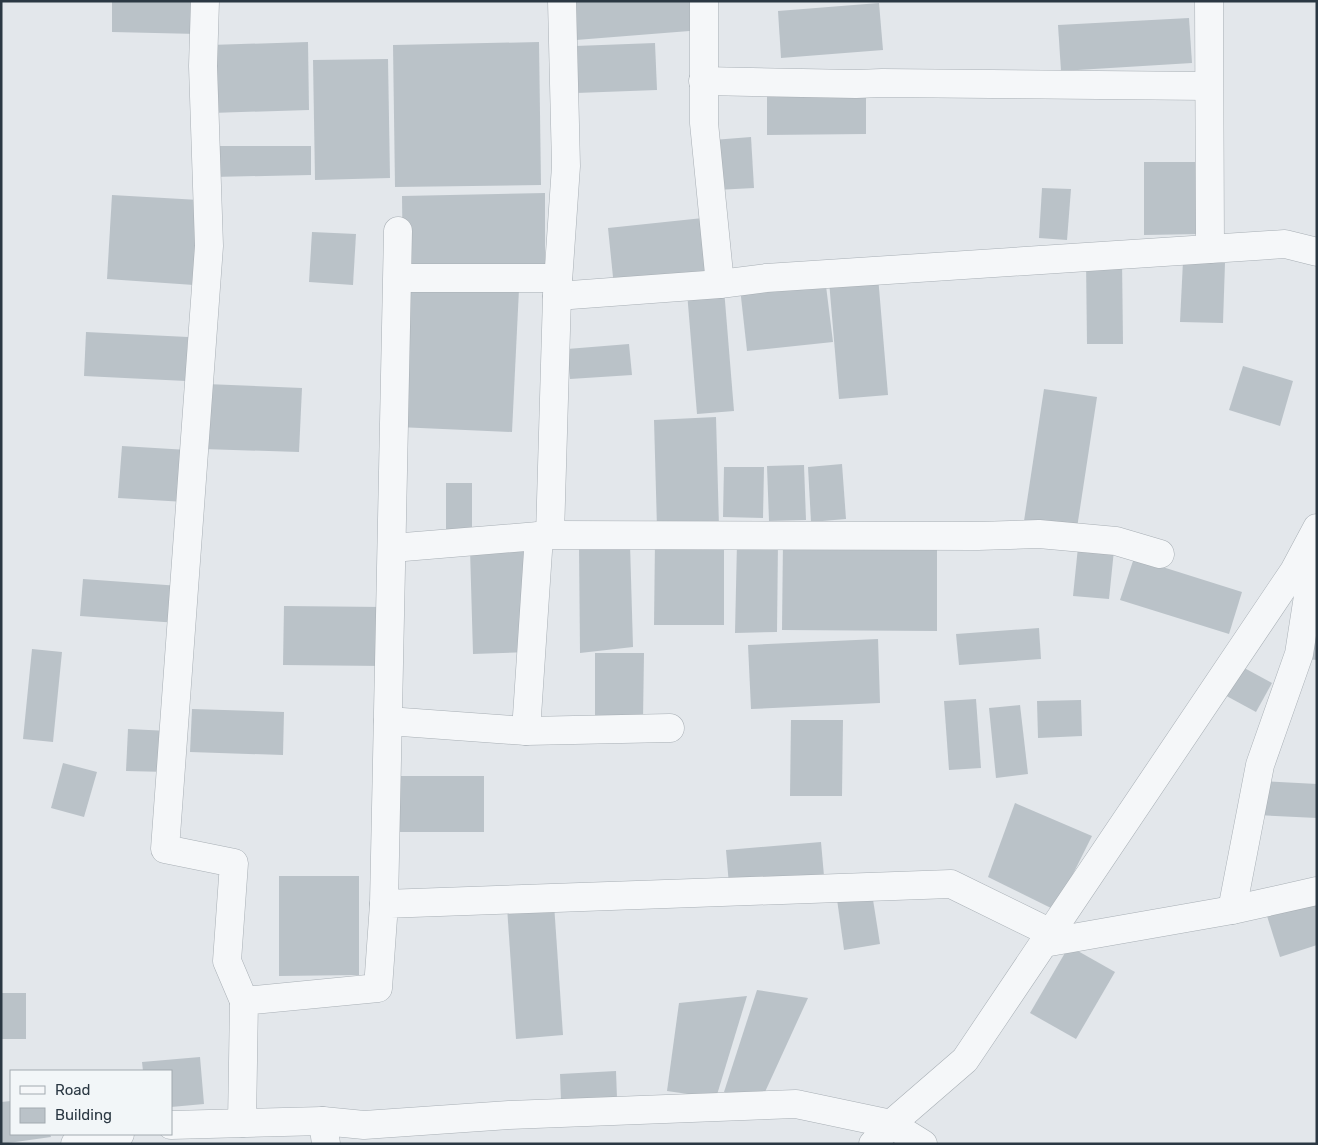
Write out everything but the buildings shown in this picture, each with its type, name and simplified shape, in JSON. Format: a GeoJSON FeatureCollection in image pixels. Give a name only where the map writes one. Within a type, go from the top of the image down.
{"type":"FeatureCollection","features":[{"type":"Feature","properties":{"kind":"street"},"geometry":{"type":"LineString","coordinates":[[205,1],[204,66],[209,246],[165,849],[234,864],[227,961],[244,1001],[242,1123]]}},
{"type":"Feature","properties":{"kind":"street"},"geometry":{"type":"LineString","coordinates":[[526,731],[544,536],[566,166],[562,1]]}},
{"type":"Feature","properties":{"kind":"street"},"geometry":{"type":"LineString","coordinates":[[704,1],[704,123],[720,284]]}},
{"type":"Feature","properties":{"kind":"street"},"geometry":{"type":"LineString","coordinates":[[1209,1],[1210,249]]}},
{"type":"Feature","properties":{"kind":"street"},"geometry":{"type":"LineString","coordinates":[[703,81],[1208,86]]}},
{"type":"Feature","properties":{"kind":"street"},"geometry":{"type":"LineString","coordinates":[[244,1001],[378,988],[384,904],[398,230]]}},
{"type":"Feature","properties":{"kind":"street"},"geometry":{"type":"LineString","coordinates":[[398,279],[558,287],[720,284],[766,278],[1285,244],[1317,252]]}},
{"type":"Feature","properties":{"kind":"street"},"geometry":{"type":"LineString","coordinates":[[392,548],[544,536],[978,536],[1039,534],[1116,541],[1160,554]]}},
{"type":"Feature","properties":{"kind":"street"},"geometry":{"type":"LineString","coordinates":[[1232,910],[1260,765],[1299,654],[1314,541]]}},
{"type":"Feature","properties":{"kind":"street"},"geometry":{"type":"LineString","coordinates":[[882,1134],[965,1060],[1314,541]]}},
{"type":"Feature","properties":{"kind":"street"},"geometry":{"type":"LineString","coordinates":[[388,721],[526,731],[670,728]]}},
{"type":"Feature","properties":{"kind":"street"},"geometry":{"type":"LineString","coordinates":[[384,904],[951,884],[1048,938],[1232,910],[1317,891]]}},
{"type":"Feature","properties":{"kind":"street"},"geometry":{"type":"LineString","coordinates":[[172,1125],[242,1123],[324,1132],[364,1125],[509,1115],[796,1104],[882,1134],[923,1144]]}},
{"type":"Feature","properties":{"kind":"street"},"geometry":{"type":"LineString","coordinates":[[75,1144],[116,1135]]}}]}
